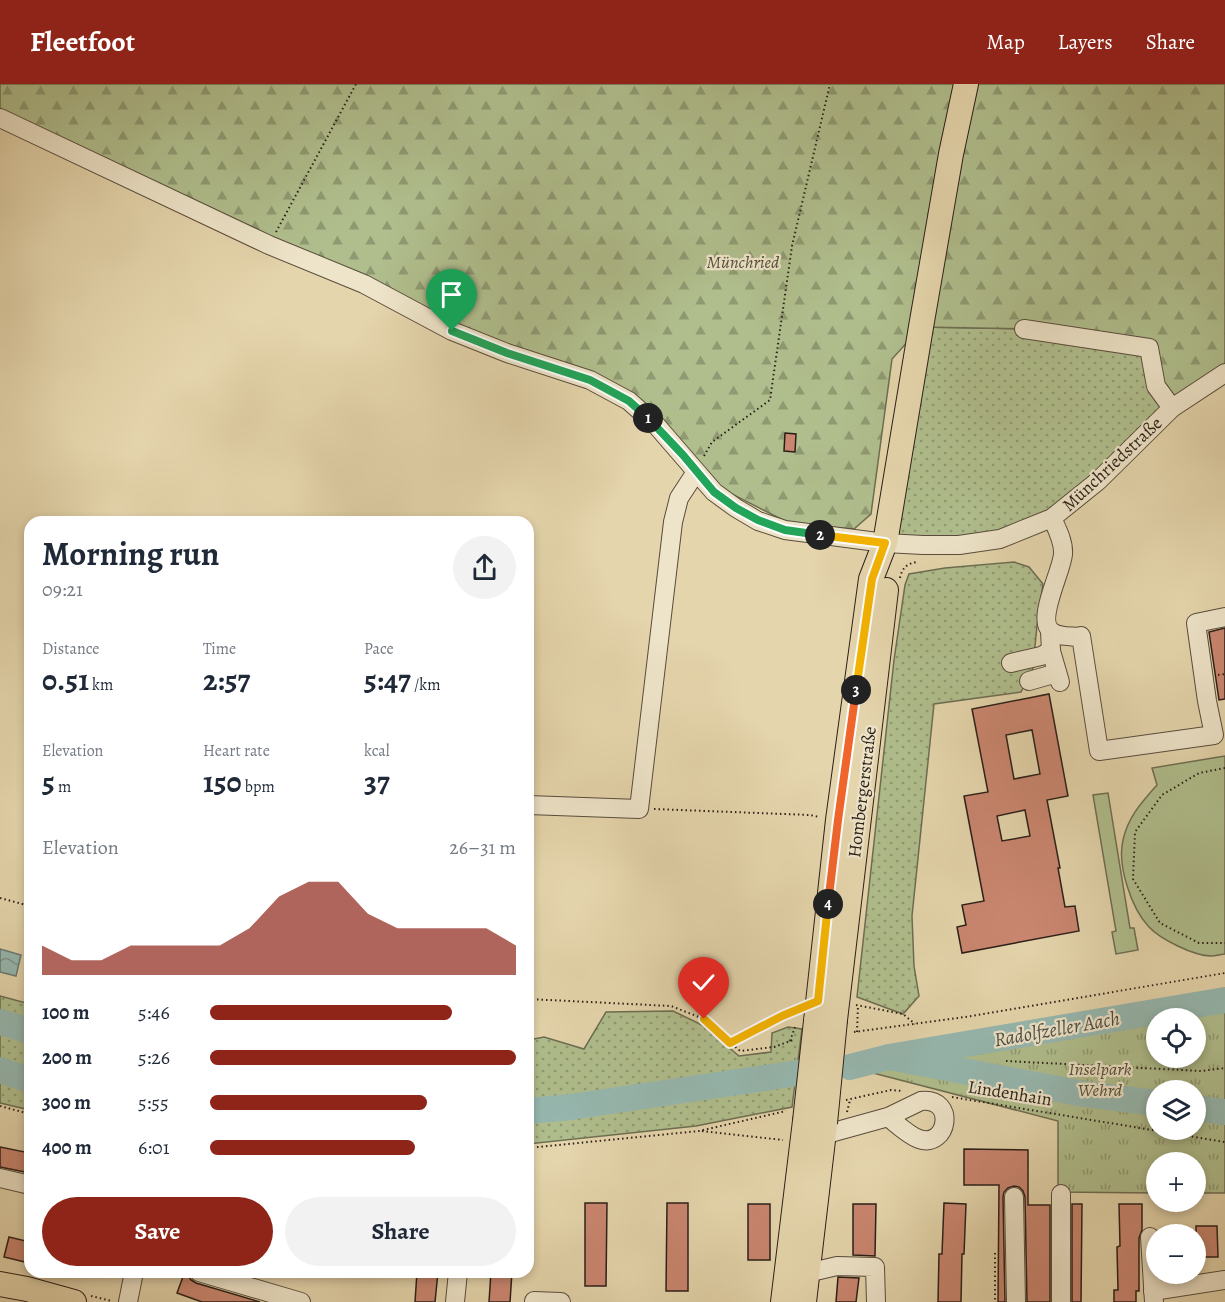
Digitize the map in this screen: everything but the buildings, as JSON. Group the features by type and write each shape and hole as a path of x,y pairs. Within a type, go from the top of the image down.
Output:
{"main road":[{"name":"Hombergerstraße","path":"783,1302 807,1126 839,1016 838,820 872,579 885,543 951,154 966,84"},
{"name":"Hombergerstraße","path":"804,1302 807,1273 807,1126"},
{"path":"0,1284 74,1302"}],"street":[{"name":"Münchriedstraße","path":"0,118 269,245 364,284 452,331 507,353 590,380 629,401 656,425 714,492 758,520 785,530 885,543 959,545 1000,539 1052,518 1098,481 1172,408 1225,373"},
{"name":"Münchriedstraße","path":"1024,329 1149,348 1156,386 1172,408"},
{"path":"534,805 639,809 673,522 679,498 696,472"},
{"name":"Münchriedstraße","path":"1029,681 1059,677 1051,651 1050,631 1047,624 1047,608 1063,554 1061,537 1052,518"},
{"path":"1050,631 1056,634 1081,636 1099,751 1214,735 1196,623 1225,617"},
{"path":"1011,663 1041,656 1051,651"},
{"path":"807,1126 888,1117"},
{"path":"0,1178 24,1184"},
{"path":"1061,1194 1061,1302"},
{"path":"1014,1197 1016,1302"},
{"path":"807,1273 837,1266 875,1267 876,1302"},
{"path":"128,1302 134,1278"},
{"path":"219,1278 298,1302"},
{"path":"455,1302 457,1278"},
{"path":"1153,1297 1225,1280"},
{"path":"534,1300 561,1302"}],"path":[{"path":"269,245 356,84"},
{"path":"696,472 712,442 770,399 792,246 830,84"},
{"path":"899,582 901,571 908,564 927,562"},
{"path":"1225,768 1199,773 1162,795 1135,832 1133,879 1160,922 1198,943 1225,943"},
{"path":"639,809 810,815"},
{"path":"0,898 24,904"},
{"path":"839,1016 915,1024 1225,973"},
{"path":"534,999 671,1006 704,1019 740,1051 774,1047 793,1040"},
{"path":"730,1043 782,1016 903,1014 915,1024"},
{"path":"1006,1061 1190,1071 1225,1068"},
{"path":"846,1100 891,1090"},
{"name":"Lindenhain","path":"945,1096 1225,1142"},
{"path":"0,1106 24,1112"},
{"path":"699,1131 807,1126"},
{"path":"534,1147 699,1131 807,1126"},
{"path":"995,1253 995,1302"}],"green space":[{"name":"Münchried","path":"0,84 1225,84 1225,373 1172,408 1148,348 1025,329 921,327 892,359 871,514 854,529 791,524 720,488 630,399 507,350 0,115"},
{"path":"921,327 1025,329 1149,348 1172,408 1098,481 1000,539 885,543"},
{"path":"1014,562 1029,567 1043,584 1033,668 1021,692 934,704 912,916 914,966 919,996 903,1014 857,997 894,660 905,585 909,574 945,568"},
{"path":"1225,756 1225,954 1211,956 1196,953 1161,937 1142,919 1127,886 1122,850 1125,832 1132,817 1157,785 1152,768"},
{"path":"1108,793 1130,928 1134,928 1138,950 1116,954 1112,932 1116,931 1093,795"},
{"path":"0,996 24,1002 24,1109 0,1103"},
{"name":"Inselpark Wehrd","path":"1225,1000 1225,1193 1206,1193 1206,1152 1146,1152 1146,1193 1058,1192 1058,1121 850,1067 889,1057 1146,1013 1146,1068 1206,1068 1206,1008 1178,1008"},
{"path":"673,1011 702,1025 739,1056 771,1052 772,1033 788,1027 802,1029 792,1107 696,1126 534,1143 534,1039 544,1037 584,1049 606,1012"}],"water":[{"path":"0,949 21,955 16,976 0,972"}],"waterway":[{"name":"Radolfzeller Aach","path":"889,1057 1225,1000"},
{"path":"0,1022 24,1029"},
{"name":"Radolfzeller Aach","path":"850,1067 889,1057 1078,1093 1146,1102"},
{"name":"Radolfzeller Aach","path":"0,1070 24,1078"},
{"name":"Radolfzeller Aach","path":"534,1110 798,1073"},
{"name":"Radolfzeller Aach","path":"1206,1109 1225,1112"}],"route":[{"path":"452,331 507,353 590,380 629,401 656,425 714,492 758,520 785,530 885,543 872,579 838,820 818,1001 782,1016 730,1043 704,1019"}]}
